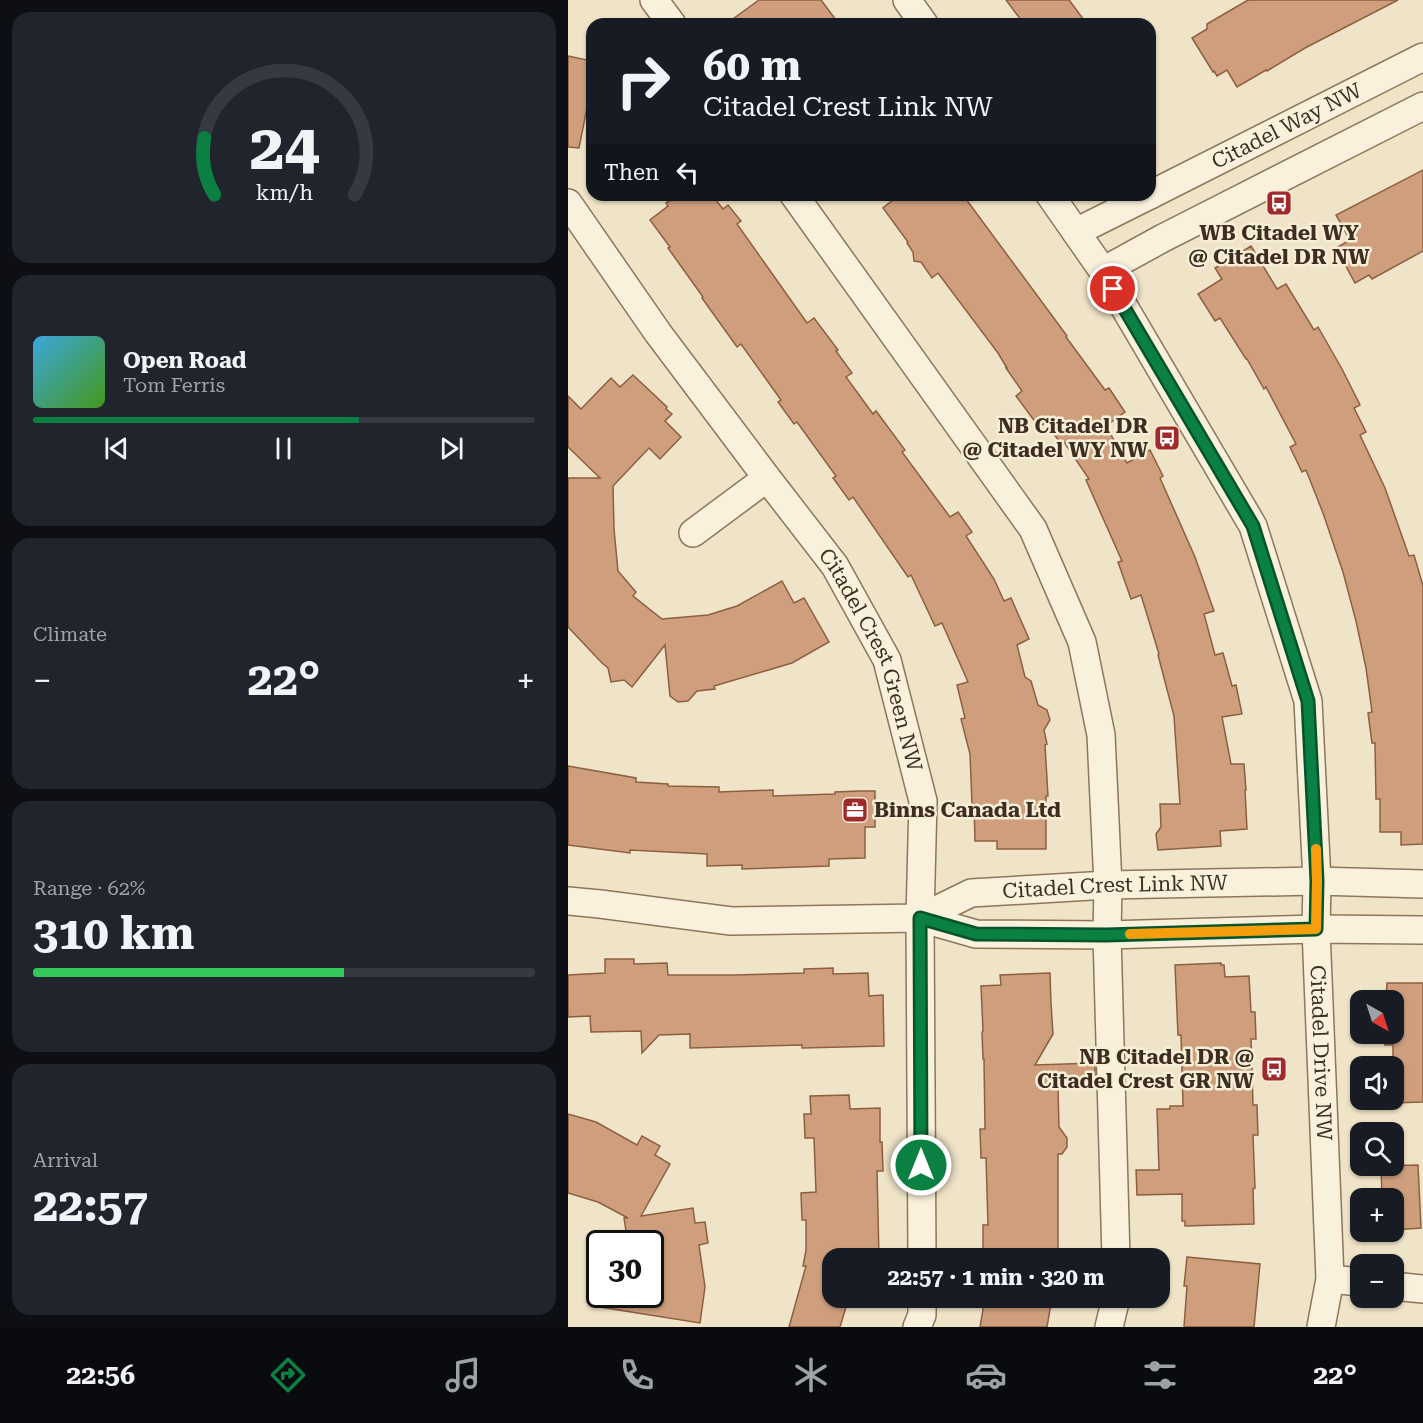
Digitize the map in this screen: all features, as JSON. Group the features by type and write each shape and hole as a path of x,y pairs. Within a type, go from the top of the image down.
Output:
{"street":[{"path":"654,0 668,18"},
{"path":"907,0 920,18"},
{"name":"Citadel Way NW","path":"1156,192 1423,57"},
{"name":"Citadel Way NW","path":"1102,271 1423,106"},
{"path":"798,201 1033,529 1082,642 1101,735 1108,885 1106,935 1116,1248"},
{"name":"Citadel Drive NW","path":"1054,201 1102,271 1253,526 1308,701 1317,881 1316,929 1330,1279 1321,1327"},
{"name":"Citadel Way NW","path":"1076,232 1138,201"},
{"name":"Citadel Crest Green NW","path":"568,203 658,333 835,566 888,660 923,801 920,918 922,1248"},
{"path":"693,533 767,478"},
{"name":"Citadel Crest Link NW","path":"920,918 971,893 1108,885 1317,881 1423,884"},
{"name":"Citadel Crest Link NW","path":"568,902 731,921 920,918 976,934 1106,935 1316,929 1423,930"},
{"path":"1330,1279 1350,1281"},
{"path":"1404,1287 1423,1289"},
{"path":"917,1327 922,1308"},
{"path":"1108,1327 1113,1308"}],"building":[{"path":"759,0 821,0 834,18 734,18"},
{"path":"1006,0 1069,0 1082,18 1020,18"},
{"path":"1248,0 1398,0 1305,48 1237,87 1227,70 1217,76 1213,72 1192,38 1207,29 1207,24"},
{"path":"568,56 586,60 586,113 579,148 568,147"},
{"path":"1423,170 1423,251 1372,279 1369,275 1355,283 1336,248 1350,240 1336,215"},
{"path":"669,201 717,201 723,209 728,205 741,221 737,224 807,323 814,318 838,350 836,351 852,373 846,377 873,414 876,411 905,450 902,452 950,517 958,512 972,532 966,536 994,579 1004,601 1011,598 1029,639 1017,645 1025,677 1031,681 1038,705 1047,710 1050,720 1044,730 1047,744 1045,745 1048,796 1046,796 1046,849 997,849 997,841 975,841 970,754 961,719 965,718 957,685 968,682 942,623 935,626 911,575 908,577 853,497 849,500 833,478 836,476 797,422 794,424 778,402 781,400 741,344 737,347 668,248 670,247 650,220 668,206 666,203"},
{"path":"892,201 967,201 1105,390 1109,388 1125,412 1106,426 1127,463 1150,450 1163,476 1160,478 1195,557 1214,611 1204,614 1215,655 1223,653 1232,686 1236,685 1242,714 1222,717 1231,764 1244,764 1247,829 1220,831 1221,846 1158,850 1156,834 1161,827 1160,804 1180,804 1174,716 1159,654 1141,595 1131,599 1118,562 1122,561 1086,480 1089,479 1064,442 1060,442 1045,423 1039,427 1016,396 1022,391 998,353 938,273 932,278 921,262 914,261 908,242 883,208"},
{"path":"1251,246 1277,289 1286,284 1314,330 1318,327 1342,369 1360,405 1354,408 1366,432 1360,435 1385,488 1409,556 1414,555 1423,586 1423,844 1401,845 1401,832 1380,832 1380,799 1376,799 1375,743 1372,743 1368,713 1372,712 1366,668 1343,572 1306,470 1302,472 1290,447 1296,444 1266,387 1264,389 1220,318 1215,321 1198,294 1222,279 1215,268"},
{"path":"633,375 667,407 666,409 672,414 665,421 681,437 660,459 649,448 613,486 618,571 636,592 633,596 662,619 708,615 737,606 782,581 794,603 804,598 829,642 792,663 714,686 715,689 697,691 688,701 678,702 670,696 665,645 632,687 624,680 611,682 608,668 568,627 568,478 600,478 568,447 568,396 581,409 611,378 620,387"},
{"path":"568,766 636,778 636,782 668,784 668,786 719,787 719,792 773,790 773,796 875,791 875,827 865,827 865,858 829,859 829,866 742,869 742,865 707,866 707,854 630,850 630,853 568,845"},
{"path":"605,959 634,959 634,964 667,963 668,975 804,973 804,969 833,968 833,974 868,973 869,996 883,995 884,1046 802,1048 802,1045 690,1048 690,1034 659,1035 642,1053 641,1031 591,1032 590,1016 568,1017 568,975 605,973"},
{"path":"1221,963 1224,965 1225,977 1249,976 1251,1012 1255,1012 1256,1039 1251,1039 1253,1105 1257,1105 1258,1135 1253,1135 1254,1224 1185,1226 1185,1221 1182,1221 1182,1194 1137,1195 1136,1170 1159,1170 1157,1109 1183,1106 1181,1035 1178,1035 1175,965"},
{"path":"1050,973 1053,1034 1035,1065 1095,1063 1095,1086 1058,1087 1059,1127 1067,1138 1067,1147 1062,1154 1058,1154 1058,1248 983,1248 983,1225 988,1225 986,1158 981,1158 980,1129 985,1129 981,986 1001,985 1000,975"},
{"path":"1387,983 1423,983 1423,1102 1404,1103 1404,1056 1393,1056 1393,1045 1385,1045 1404,1044 1404,990 1387,990"},
{"path":"849,1095 850,1109 880,1108 883,1171 877,1171 879,1248 822,1248 822,1308 846,1308 840,1327 789,1327 806,1266 803,1266 806,1250 806,1220 802,1220 801,1193 816,1192 814,1138 805,1138 804,1114 811,1114 810,1096"},
{"path":"568,1114 596,1122 637,1145 642,1136 660,1146 655,1155 670,1164 641,1216 693,1208 695,1223 705,1222 708,1243 699,1245 705,1287 700,1323 606,1308 664,1308 664,1230 626,1230 624,1218 628,1218 598,1202 568,1193"},
{"path":"1404,1165 1418,1165 1421,1228 1404,1229 1404,1188 1382,1188 1381,1176 1404,1176"},
{"path":"1187,1257 1260,1264 1254,1327 1184,1327"},
{"path":"983,1308 1050,1308 1047,1327 980,1327"}],"slow traffic":[{"path":"1130,934 1316,929 1316,849"}],"place":[{"name":"WB Citadel WY @ Citadel DR NW","path":"1279,203"},
{"name":"NB Citadel DR @ Citadel WY NW","path":"1167,438"},
{"name":"Binns Canada Ltd","path":"855,810"},
{"name":"NB Citadel DR @ Citadel Crest GR NW","path":"1274,1069"}],"route":[{"path":"921,1165 920,918 976,934 1106,935 1316,929 1317,881 1308,701 1253,526 1113,289"}]}
